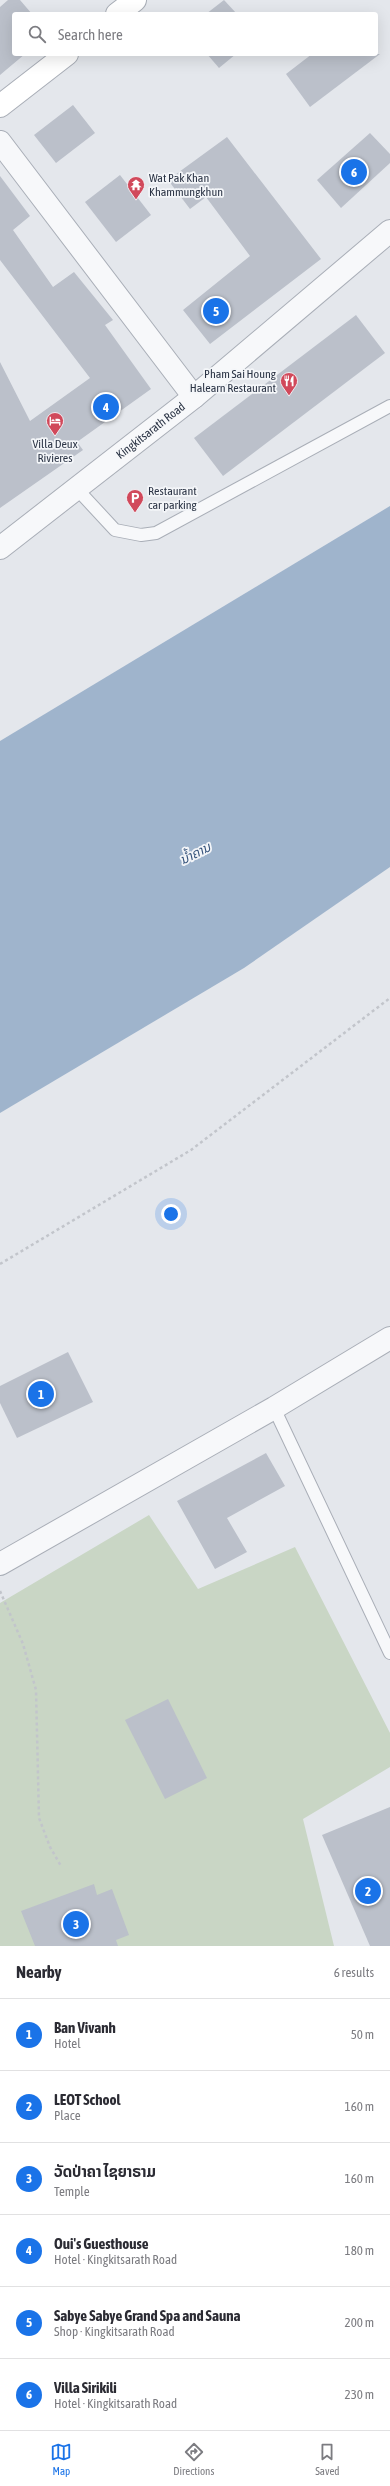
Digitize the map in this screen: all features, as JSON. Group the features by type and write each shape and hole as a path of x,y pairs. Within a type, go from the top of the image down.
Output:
{"main road":[{"path":"120,12 135,0"},
{"path":"0,106 63,56"}],"street":[{"path":"0,142 194,397"},
{"name":"Kingkitsarath Road","path":"0,548 194,397 390,231"},
{"path":"0,1564 274,1408 390,1338"}],"lane":[{"path":"76,488 115,530 141,535 156,533 390,406"},
{"path":"274,1408 390,1653"}],"path":[{"path":"0,1264 191,1150 390,998"},
{"path":"0,1591 23,1644 36,1690 39,1818 50,1847 61,1866"}],"green space":[{"path":"149,1515 198,1589 295,1547 390,1733 390,1767 303,1819 334,1946 0,1946 0,1603"}],"water":[{"name":"ນ້ຳຄານ","path":"390,506 390,867 244,968 0,1113 0,741"}],"building":[{"path":"8,0 20,0 30,12 12,12 12,56 23,56 0,75 0,7"},
{"path":"224,0 235,12 209,12"},
{"path":"209,56 234,56 219,68"},
{"path":"309,56 377,56 310,107 286,74"},
{"path":"73,105 95,133 56,163 34,135"},
{"path":"370,133 390,154 390,163 341,208 317,180"},
{"path":"227,137 321,259 210,344 183,310 250,256 206,197 190,209 168,180"},
{"path":"120,175 151,215 116,242 85,202"},
{"path":"0,176 30,216 13,230 53,287 74,272 113,320 105,325 151,389 77,442 83,450 0,508 0,362 30,421 90,378 0,260"},
{"name":"Pham Sai Houng Halearn Restaurant","path":"356,315 385,353 223,476 194,438"},
{"path":"68,1352 93,1402 17,1438 0,1403 0,1386"},
{"path":"266,1453 285,1486 227,1518 247,1552 215,1569 177,1501"},
{"path":"168,1699 207,1778 165,1799 125,1720"},
{"path":"390,1807 390,1946 370,1946 322,1835"},
{"path":"94,1884 97,1895 112,1889 129,1935 116,1940 118,1946 35,1946 21,1911"}],"place":[{"name":"Villa Sirikili","path":"354,172"},
{"name":"Wat Pak Khan Khammungkhun","path":"136,200"},
{"name":"Sabye Sabye Grand Spa and Sauna","path":"216,311"},
{"name":"Pham Sai Houng Halearn Restaurant","path":"289,396"},
{"name":"Oui's Guesthouse","path":"106,407"},
{"name":"Villa Deux Rivieres","path":"55,436"},
{"name":"Restaurant car parking","path":"135,513"},
{"name":"Ban Vivanh","path":"41,1394"},
{"name":"LEOT School","path":"368,1891"},
{"name":"ວັດປ່າຄາ ໄຊຍາຣາມ","path":"76,1924"}]}
